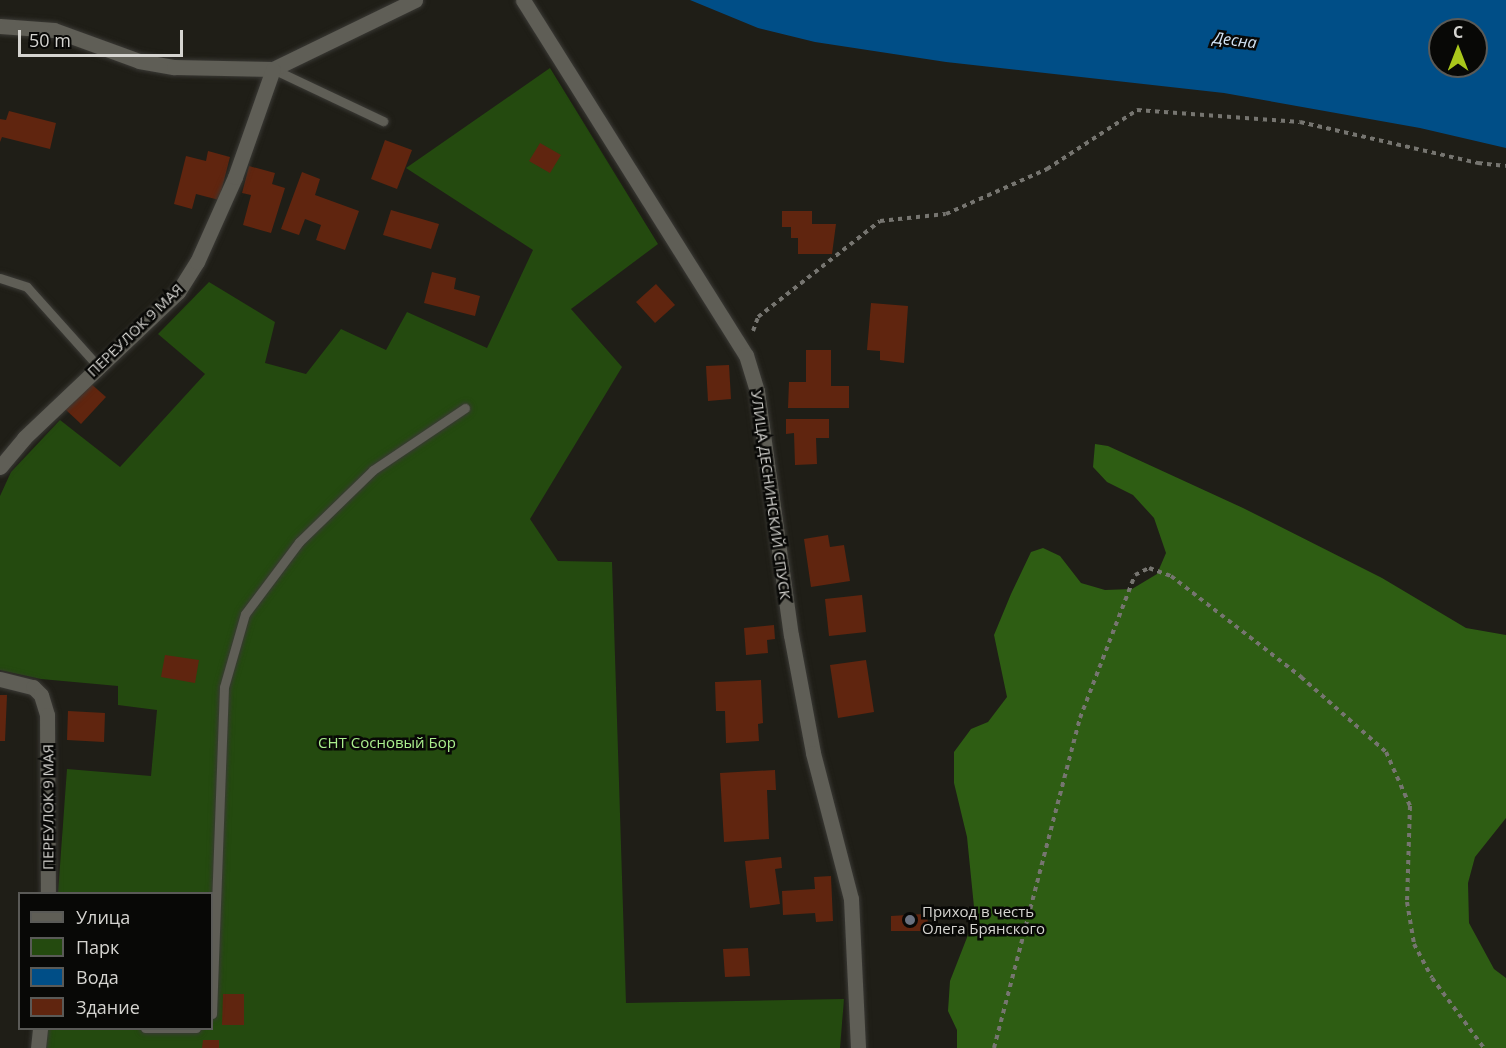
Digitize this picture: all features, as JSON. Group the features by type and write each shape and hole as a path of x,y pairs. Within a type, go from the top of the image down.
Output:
{"street":[{"path":"0,26 54,30 139,61 174,67 273,69 415,0"},
{"name":"УЛИЦА ДЕСНИНСКИЙ СПУСК","path":"523,0 746,355 757,391 791,635 813,753 851,899 858,1048"},
{"name":"ПЕРЕУЛОК 9 МАЯ","path":"0,467 24,438 178,292 197,262 235,177 273,69"},
{"name":"ПЕРЕУЛОК 9 МАЯ","path":"0,679 33,687 41,695 47,715 48,892"},
{"path":"38,1048 40,1030"}],"lane":[{"path":"273,69 383,121"},
{"path":"0,278 27,287 98,366"},
{"path":"213,987 224,687 245,615 299,542 373,470 465,408"}],"path":[{"path":"746,355 758,317 880,221 946,214 1047,170 1137,110 1300,122 1438,155 1506,166"},
{"path":"994,1048 1080,718 1135,575 1149,568 1171,576 1301,677 1386,752 1410,806 1407,902 1414,944 1432,978 1484,1048"}],"green space":[{"name":"СНТ Сосновый Бор","path":"550,68 658,244 571,309 622,367 530,519 558,561 612,562 626,1003 844,999 840,1048 46,1048 48,1030 213,1030 213,892 58,892 67,769 151,776 157,710 118,705 118,686 41,679 0,670 0,496 11,472 60,420 120,467 205,374 158,334 209,282 275,322 265,363 306,374 341,329 386,350 407,312 487,348 533,250 406,168"},
{"path":"1095,444 1108,446 1243,508 1382,578 1466,628 1506,635 1506,818 1475,857 1468,883 1469,923 1494,969 1506,978 1506,1048 957,1048 957,1030 948,1011 950,981 975,917 967,837 954,783 954,752 971,729 988,722 1007,697 994,635 1011,594 1031,552 1043,548 1060,556 1081,583 1105,590 1132,589 1157,574 1166,553 1154,518 1133,495 1107,482 1093,467"}],"water":[{"name":"Десна","path":"690,0 1506,0 1506,148 1420,128 1224,93 946,62 815,42 758,28"}],"building":[{"path":"9,111 56,123 50,149 2,137 0,142 0,119 6,120"},
{"path":"385,140 412,150 397,189 371,179"},
{"path":"540,143 561,155 550,173 529,161"},
{"path":"208,151 230,157 219,200 196,194 192,209 174,204 186,156 206,161"},
{"path":"249,166 275,173 272,184 285,188 271,233 243,225 251,195 242,193"},
{"path":"302,172 320,179 315,195 359,211 345,250 316,240 321,225 305,219 299,235 281,229"},
{"path":"391,210 439,224 431,249 383,235"},
{"path":"782,211 812,211 812,224 836,224 832,254 798,254 798,238 791,238 791,227 782,227"},
{"path":"432,272 456,278 454,289 480,296 475,316 424,303"},
{"path":"656,284 675,305 655,323 636,302"},
{"path":"871,303 908,306 904,363 880,360 880,351 867,350"},
{"path":"806,350 831,350 831,386 849,386 849,408 788,408 789,382 806,382"},
{"path":"729,365 731,399 708,401 706,366"},
{"path":"89,382 106,397 81,424 65,409"},
{"path":"786,419 829,419 829,438 816,438 817,464 795,465 794,433 786,434"},
{"path":"828,535 830,547 844,545 850,581 811,587 804,539"},
{"path":"862,595 866,632 829,636 825,599"},
{"path":"774,625 775,639 767,640 768,653 746,655 744,628"},
{"path":"165,655 199,660 195,683 161,677"},
{"path":"866,660 874,712 838,718 830,665"},
{"path":"761,680 763,723 758,724 759,741 726,743 725,711 716,711 715,682"},
{"path":"0,695 7,695 5,741 0,741"},
{"path":"68,711 105,713 104,742 67,740"},
{"path":"775,770 776,790 767,790 769,839 724,842 720,773"},
{"path":"781,857 782,868 775,869 780,904 750,908 745,861"},
{"path":"831,876 833,921 816,922 815,913 783,915 782,891 815,889 814,877"},
{"name":"Приход в честь Олега Брянского","path":"924,914 929,923 924,931 891,931 891,916"},
{"path":"748,948 750,976 725,977 723,949"},
{"path":"223,994 244,994 244,1025 222,1025"},
{"path":"203,1040 219,1040 219,1048 202,1048"}],"place":[{"name":"Приход в честь Олега Брянского","path":"910,920"}]}
